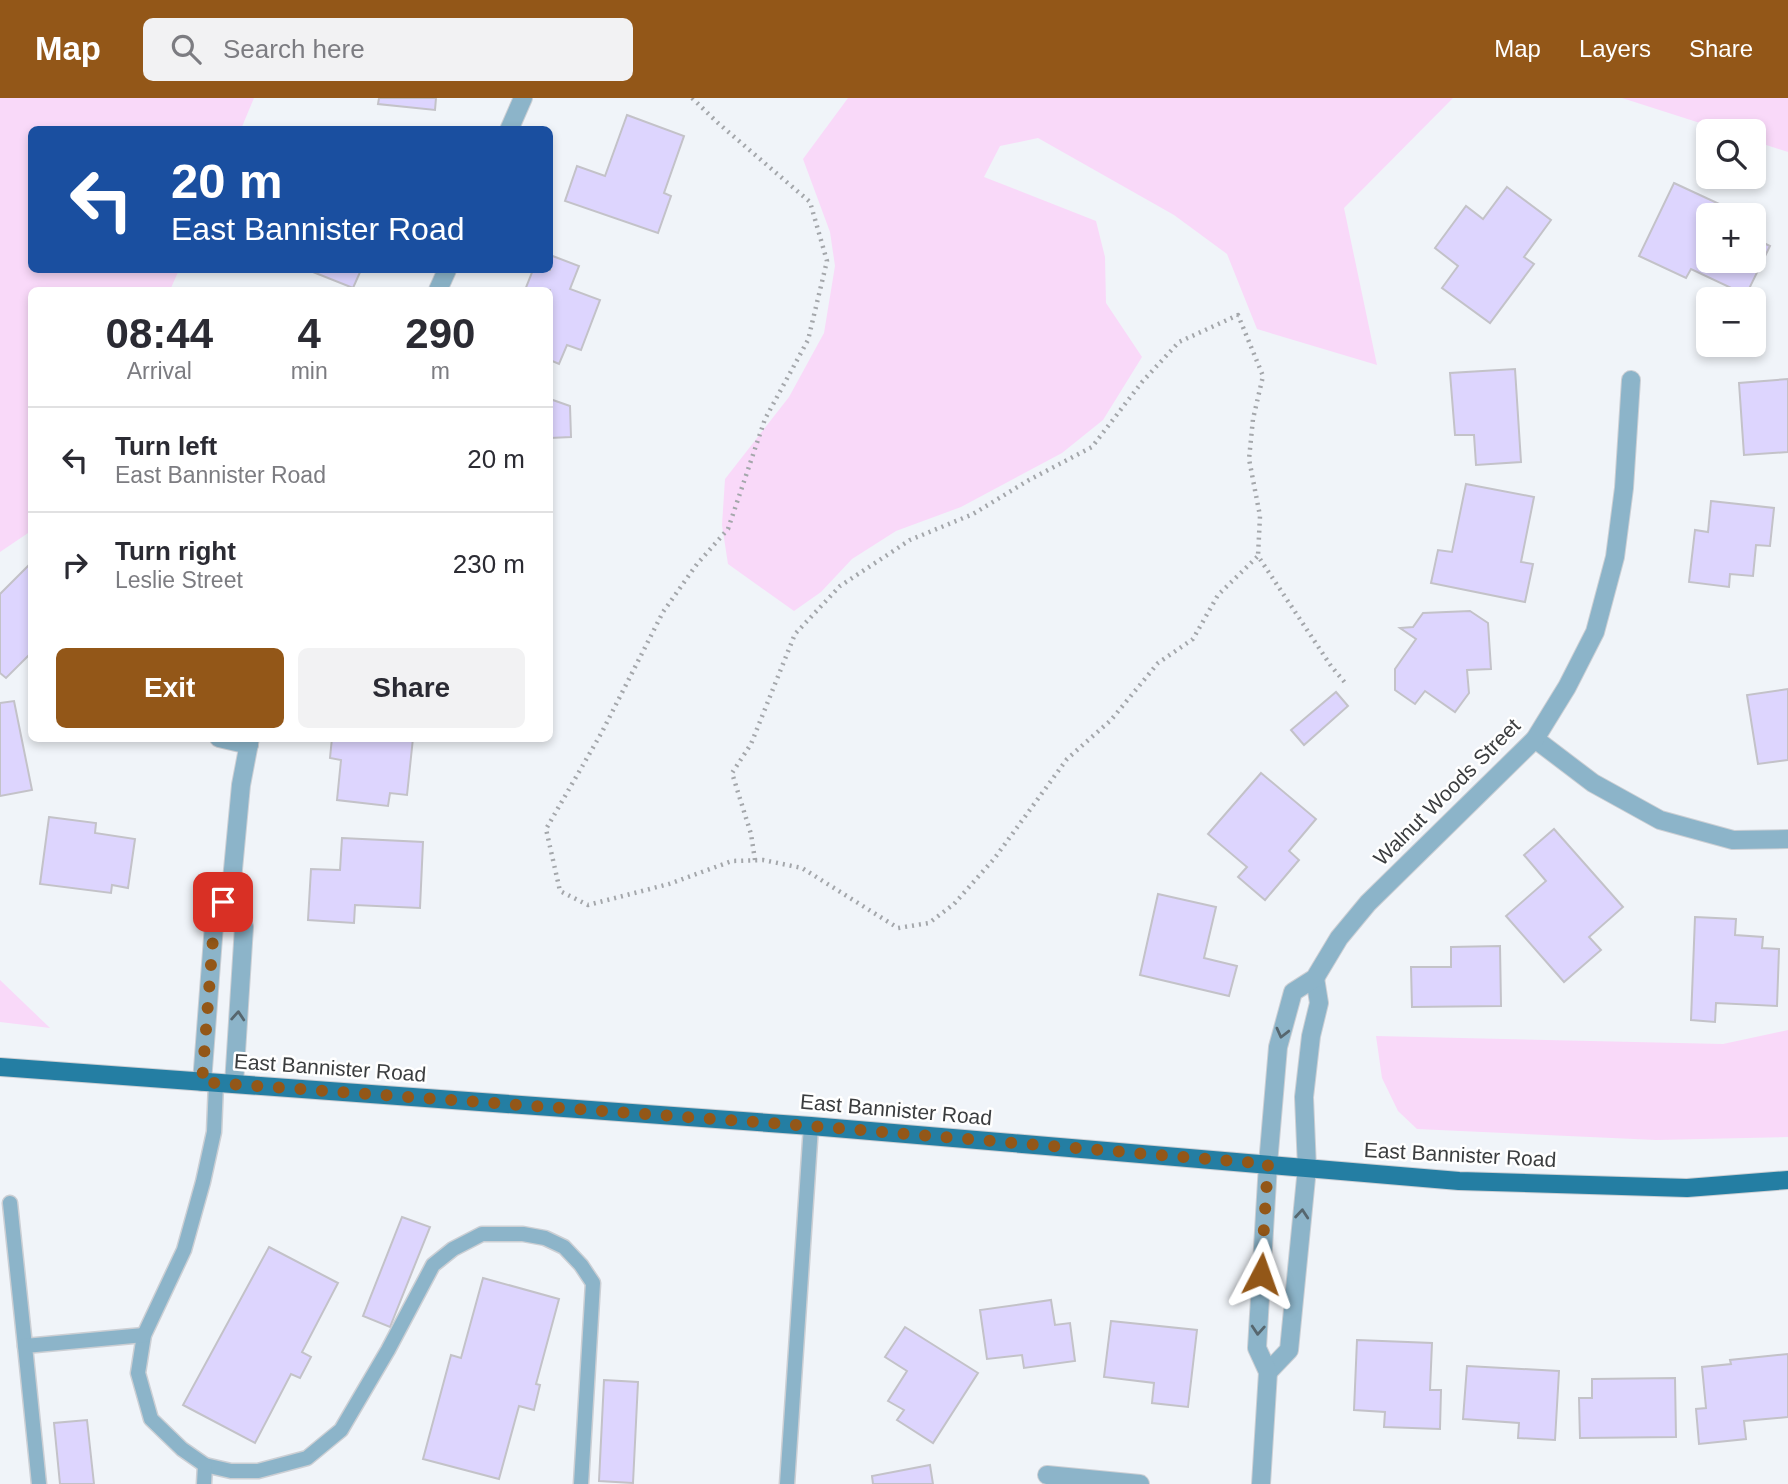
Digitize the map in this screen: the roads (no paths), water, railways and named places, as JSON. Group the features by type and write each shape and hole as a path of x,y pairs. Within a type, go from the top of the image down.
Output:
{"main road":[{"name":"East Bannister Road","path":"0,1067 811,1126 1459,1181 1687,1188 1788,1180"}],"street":[{"path":"511,126 523,98"},
{"name":"Walnut Woods Street","path":"1268,1372 1256,1348 1268,1164 1278,1047 1293,992 1315,978 1339,938 1368,903 1535,739 1567,687 1595,632 1617,543 1624,488 1631,380"},
{"path":"1535,739 1593,783 1660,820 1733,840 1788,839"},
{"path":"217,1083 214,925 232,880 241,785 250,742"},
{"path":"217,1083 244,927 232,880"},
{"path":"1261,1484 1268,1372 1289,1350 1307,1168 1304,1097 1311,1036 1319,1003 1315,978"},
{"path":"1047,1475 1139,1484"}],"lane":[{"path":"217,1083 214,1132 184,1250 144,1335 138,1373 151,1419 182,1449 205,1465 231,1471 258,1471 307,1458 341,1430 433,1265 453,1249 482,1234 523,1234 545,1238 564,1247 593,1283 581,1484"},
{"path":"787,1484 811,1126"},
{"path":"10,1203 39,1484"},
{"path":"25,1346 144,1335"},
{"path":"204,1484 205,1465"}]}
